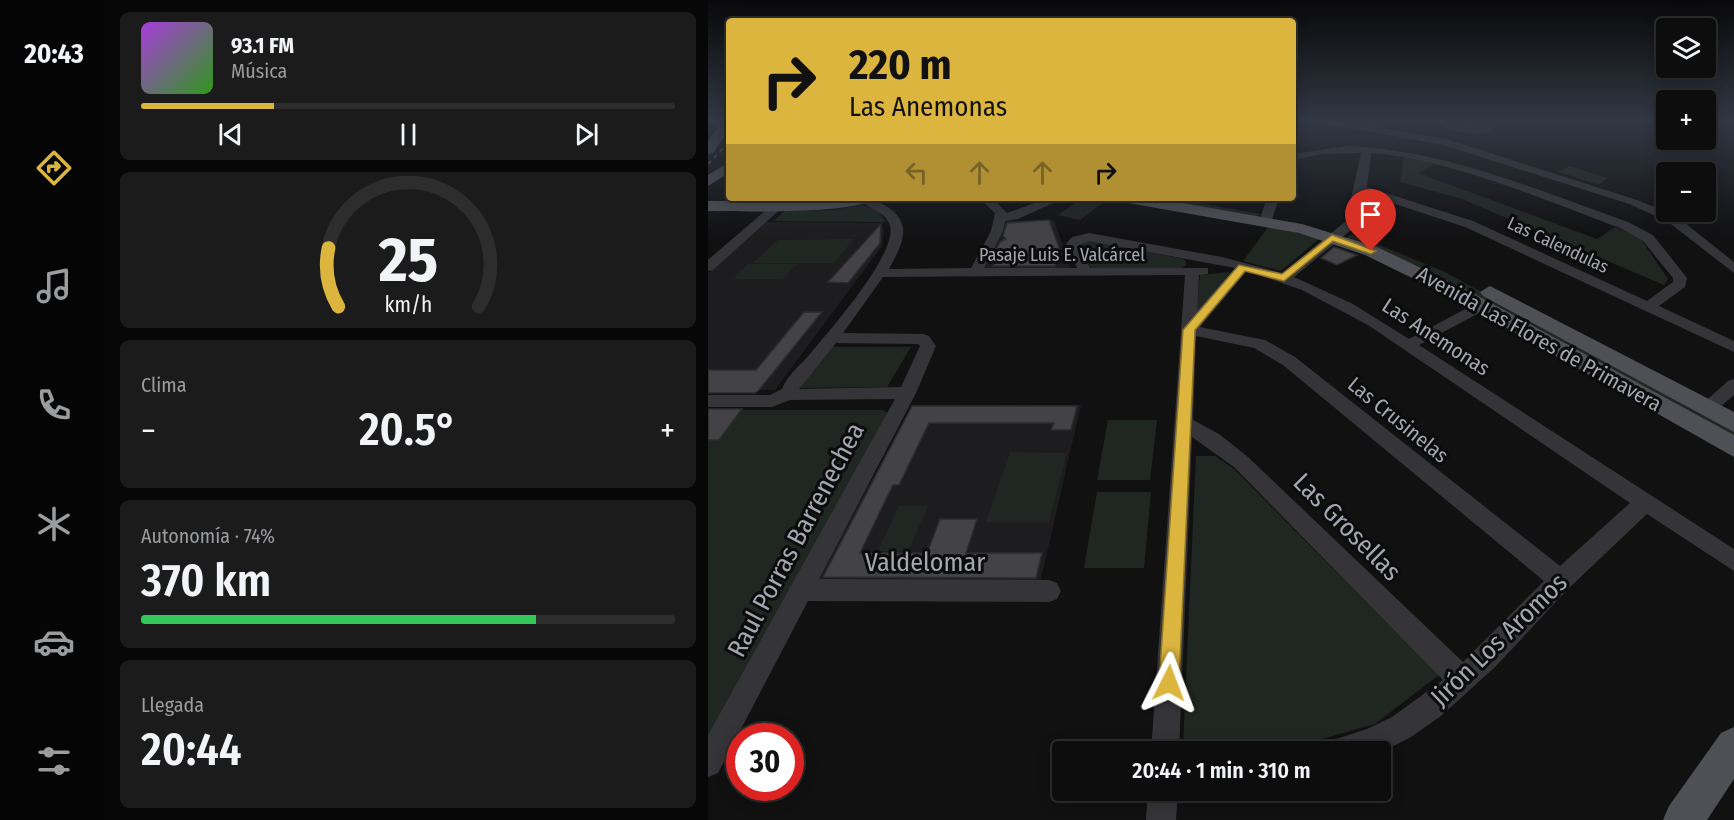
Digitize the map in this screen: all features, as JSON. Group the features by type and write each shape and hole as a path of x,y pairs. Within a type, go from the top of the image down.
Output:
{"main road":[{"path":"708,182 726,168"},
{"path":"708,197 726,197"},
{"path":"708,206 830,206 851,201"},
{"name":"Avenida Las Flores de Primavera","path":"1163,201 1269,210"},
{"name":"Avenida Las Flores de Primavera","path":"1210,201 1269,210 1339,233 1396,246 1450,270 1734,423"},
{"name":"Avenida Las Flores de Primavera","path":"1339,233 1371,251 1433,279 1734,447"},
{"path":"1683,820 1734,746"}],"street":[{"path":"1284,278 1339,233 1356,215 1365,160"},
{"path":"1436,160 1639,232 1648,238 1680,278 1680,284 1649,307"},
{"path":"1505,160 1634,202 1671,218 1734,269"},
{"path":"1521,165 1532,162 1553,170"},
{"path":"1601,187 1617,191 1634,202"},
{"name":"Las Calendulas","path":"1361,189 1469,224 1734,347"},
{"path":"791,392 790,388 880,273 895,247 897,227 886,212 869,201"},
{"path":"975,273 991,244 1000,218 1000,209 989,201"},
{"path":"1000,218 1014,216 1051,201"},
{"path":"708,267 778,207"},
{"name":"Las Anemonas","path":"1086,273 1072,244 1089,237 1242,267 1284,278 1347,306 1373,322 1734,561"},
{"path":"1189,330 1242,267"},
{"name":"Pasaje Luis E. Valcárcel","path":"880,273 1192,272 1242,267"},
{"path":"1166,741 1192,272"},
{"path":"1416,341 1474,310"},
{"name":"Las Crusinelas","path":"1189,330 1259,344 1289,361 1561,580"},
{"name":"Raul Porras Barrenechea","path":"708,763 907,393 928,346 923,339 831,338"},
{"path":"1707,408 1734,385"},
{"path":"708,401 772,401 791,392 795,394 907,393"},
{"name":"Las Grosellas","path":"1184,424 1212,439 1240,462 1462,680"},
{"name":"Jirón Los Aromos","path":"1369,741 1408,724 1462,680 1561,580 1645,503"},
{"name":"Valdelomar","path":"802,590 1049,591"},
{"path":"1161,820 1162,801"}],"shaded area":[{"path":"1403,160 1425,160 1436,163 1418,173 1597,239 1615,227 1640,238 1668,279 1664,285 1462,199 1400,182"},
{"path":"1570,166 1608,178 1598,185 1559,172"},
{"path":"1078,201 1105,201 1080,220 1058,215"},
{"path":"1162,201 1188,201 1261,214 1254,217"},
{"path":"862,205 877,210 886,222 774,221 784,211 831,210"},
{"path":"1054,220 1071,269 979,269 1004,221"},
{"path":"766,222 880,223 884,231 882,246 775,390 708,390 708,273"},
{"path":"1269,226 1320,238 1281,271 1243,261"},
{"path":"1352,234 1443,271 1734,429 1734,442 1345,239"},
{"path":"854,239 834,263 753,263 778,240"},
{"path":"1090,240 1184,259 1187,264 1181,269 1091,269 1078,243"},
{"path":"748,264 797,264 783,279 733,279"},
{"path":"1231,272 1194,318 1200,275"},
{"path":"829,347 911,347 887,387 798,388"},
{"path":"1081,405 1040,583 816,582 912,406"},
{"path":"708,410 883,410 889,414 708,740"},
{"path":"1108,420 1157,420 1150,480 1097,480"},
{"path":"1010,452 1067,453 1049,522 986,522"},
{"path":"1196,456 1215,456 1233,468 1439,675 1375,724 1315,741 1183,741"},
{"path":"1097,492 1151,492 1144,568 1084,568"},
{"path":"899,506 928,506 908,552 878,551"}],"building":[{"path":"1049,220 1061,253 1055,266 993,266 998,257 991,258 1000,242 1006,239 1003,236 1007,223"},
{"path":"881,224 880,243 848,283 828,282"},
{"path":"1334,247 1357,255 1337,265 1321,258"},
{"path":"804,312 822,312 759,390 755,393 708,393 708,370 756,370"},
{"path":"912,406 1077,406 1071,430 1051,430 1054,423 929,423 899,485 893,485 860,553 927,553 940,519 977,519 966,553 1042,553 1036,578 823,577"},
{"path":"708,409 742,409 719,440 708,440"}],"railway":[{"path":"708,164 712,160"}],"route":[{"path":"1169,683 1189,330 1242,267 1284,278 1332,238 1371,251"}]}
